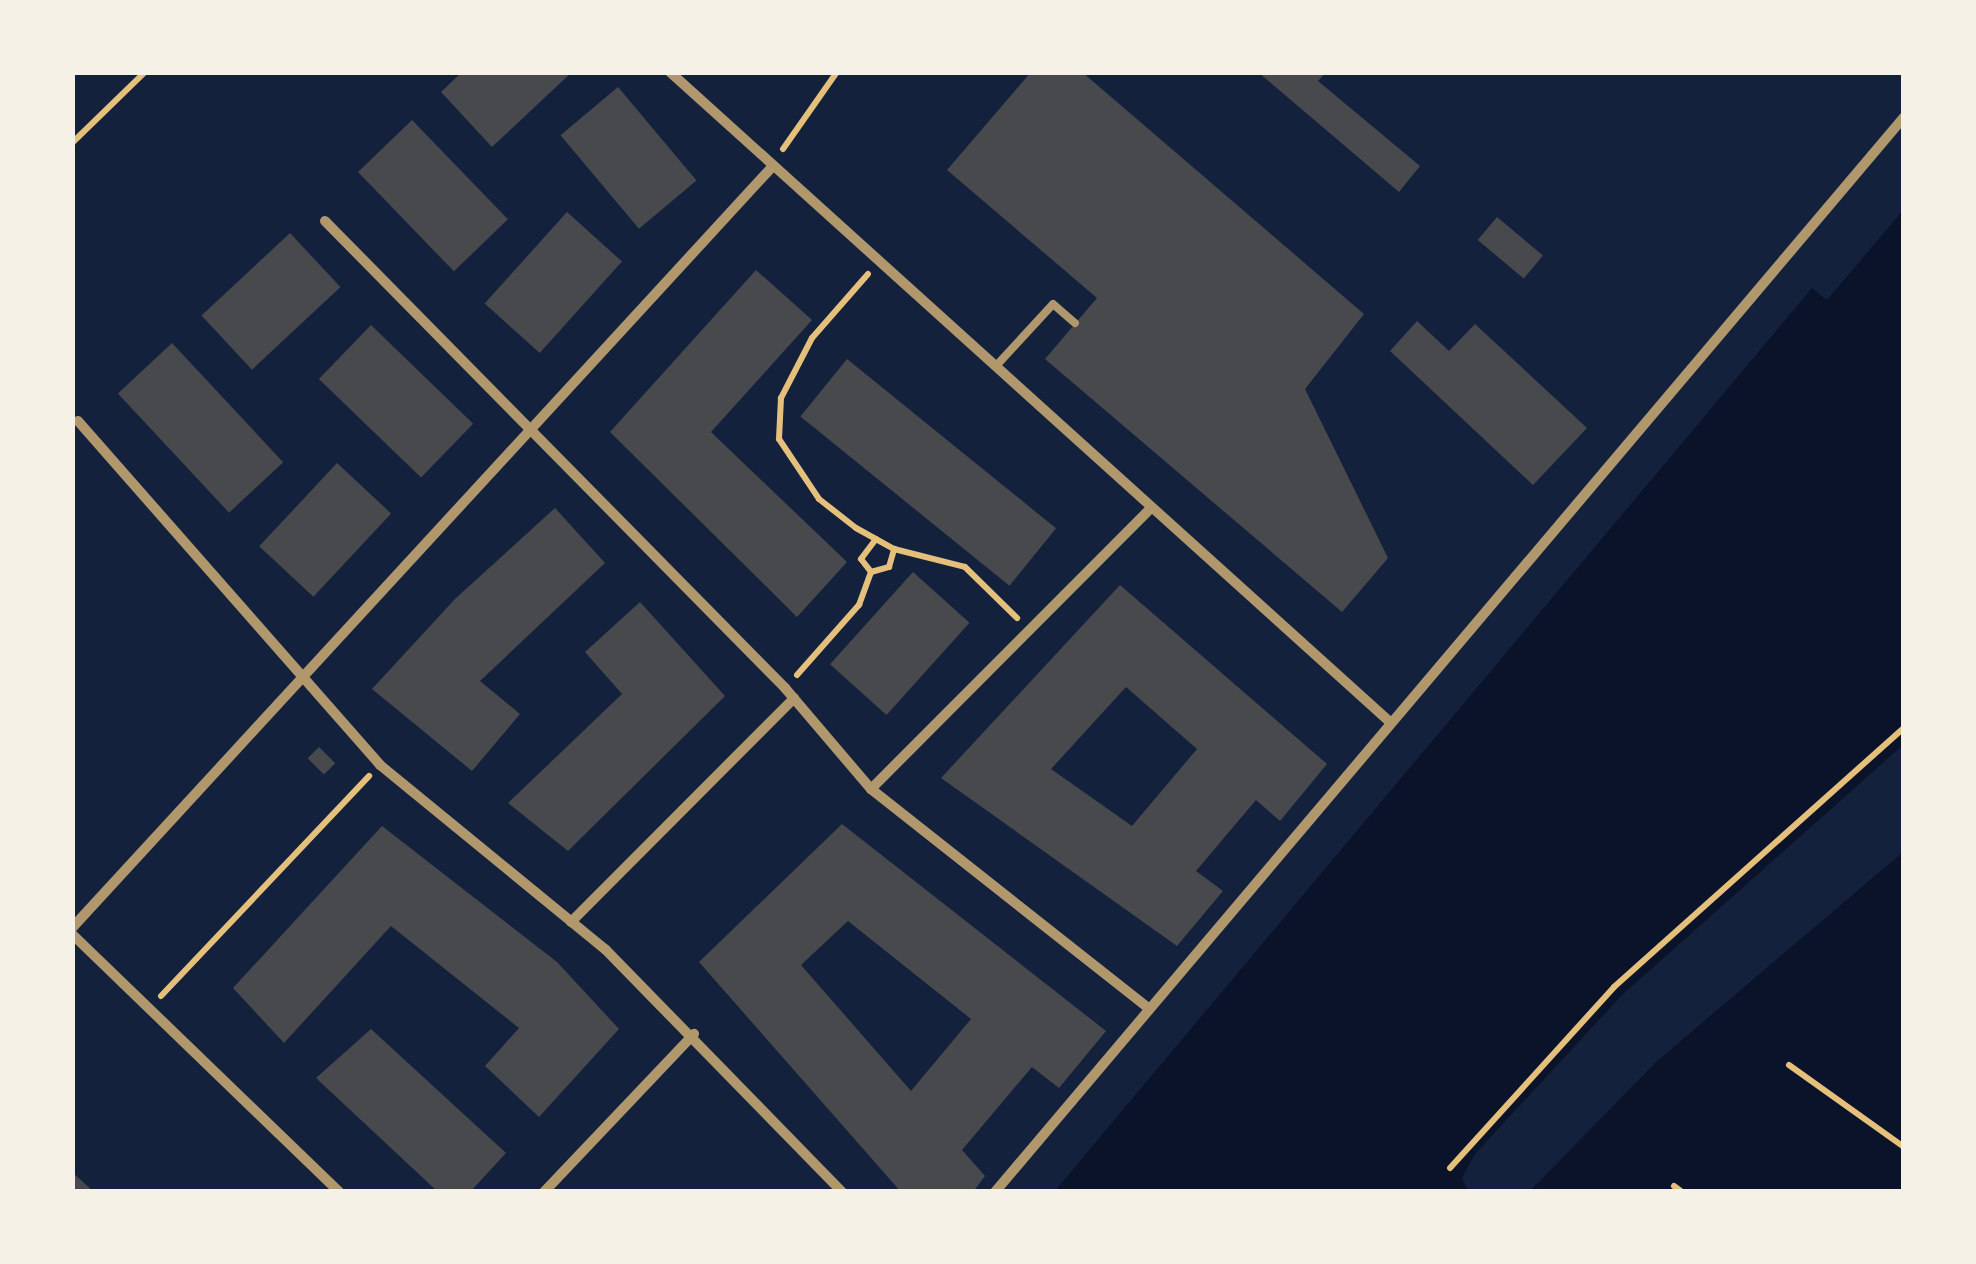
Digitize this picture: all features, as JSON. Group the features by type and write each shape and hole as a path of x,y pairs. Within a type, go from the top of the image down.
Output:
{"street":[{"path":"670,72 1390,722"},
{"path":"995,1192 1147,1007 1904,117"},
{"path":"339,1192 72,931 772,167"},
{"path":"325,220 785,688 871,790 1147,1007"},
{"path":"78,421 380,764 572,922 694,1034 842,1192"},
{"path":"871,790 1150,509"},
{"path":"572,922 794,698"},
{"path":"544,1192 694,1034"}],"lane":[{"path":"996,366 1053,304 1075,323"}],"path":[{"path":"72,143 145,72"},
{"path":"772,167 837,72"},
{"path":"879,261 812,338 780,398 780,439 818,498 894,549 965,567 1028,632"},
{"path":"871,572 861,560 876,539"},
{"path":"871,572 889,568 894,549"},
{"path":"785,688 860,605 871,572"},
{"path":"1450,1168 1614,988 1904,728"},
{"path":"170,987 380,764"},
{"path":"1788,1065 1904,1147"},
{"path":"1674,1186 1682,1192"}],"water":[{"path":"1903,210 1903,745 1622,995 1475,1154 1462,1178 1468,1191 1054,1192 1812,288 1827,300"},
{"path":"1903,852 1903,1191 1529,1192 1656,1062"}],"building":[{"path":"462,72 572,72 492,147 441,92"},
{"path":"1031,72 1082,72 1364,314 1305,389 1388,558 1342,612 1045,359 1097,298 947,170"},
{"path":"1258,72 1326,72 1318,81 1420,166 1399,192"},
{"path":"618,87 696,180 639,229 561,135"},
{"path":"412,120 508,219 454,271 358,172"},
{"path":"567,212 622,262 540,353 485,303"},
{"path":"1497,217 1543,256 1524,279 1478,240"},
{"path":"290,233 340,287 252,370 202,316"},
{"path":"756,270 812,320 711,432 847,562 797,617 610,432"},
{"path":"1417,321 1449,351 1475,324 1587,428 1533,485 1390,351"},
{"path":"371,325 473,424 421,478 319,379"},
{"path":"172,343 283,462 229,513 118,393"},
{"path":"847,359 1056,528 1009,586 800,417"},
{"path":"337,463 391,513 313,597 259,546"},
{"path":"555,508 605,563 480,681 520,714 472,771 372,689 455,599"},
{"path":"913,572 969,623 887,715 830,664"},
{"path":"1120,585 1327,764 1280,821 1256,800 1196,871 1223,891 1177,946 941,778","holes":["1126,687 1197,749 1132,826 1051,769"]},
{"path":"640,602 725,696 568,851 508,803 622,694 585,652"},
{"path":"319,747 335,763 324,775 308,758"},
{"path":"842,824 1106,1031 1059,1088 1032,1067 962,1150 985,1176 973,1192 901,1192 699,962","holes":["848,921 971,1019 911,1091 801,965"]},
{"path":"382,826 557,962 619,1029 539,1117 485,1066 519,1028 391,926 284,1043 233,988"},
{"path":"371,1029 506,1153 470,1192 438,1192 316,1078"},
{"path":"72,1172 94,1192 72,1192"}]}
